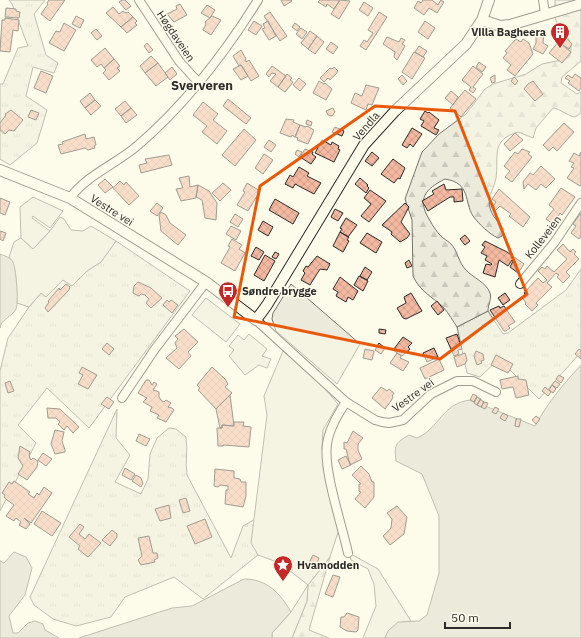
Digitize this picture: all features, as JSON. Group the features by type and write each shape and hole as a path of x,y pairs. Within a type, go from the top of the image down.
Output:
{"street":[{"name":"Høgdaveien","path":"139,0 179,61 198,82"},
{"path":"70,198 81,184 115,164 143,141 168,116 198,82 236,34 258,0"},
{"name":"Vendla","path":"256,320 274,294 364,145 395,111 457,53 482,20 489,0"},
{"path":"543,0 545,14"},
{"path":"482,20 500,26 510,25 581,4"},
{"name":"Vestre vei","path":"0,170 70,198 206,282 256,320 346,402 375,420 389,423 403,420 431,394 457,381 473,380 496,392"},
{"name":"Kolleveien","path":"520,284 554,243 581,203"},
{"path":"122,398 155,349 206,282"},
{"path":"346,402 327,440 326,452 332,488 348,553"}],"highlighted area":[{"path":"375,106 455,111 527,294 440,359 234,317 260,186"}],"green space":[{"path":"9,0 45,0 34,14 46,55 58,63 54,73 33,67 26,96 47,110 37,143 10,165 0,159 0,84 3,84 18,48 28,46 12,4"},
{"path":"555,0 581,0 581,61 562,77 561,83 577,94 581,92 581,113 575,117 553,108 536,128 533,138 518,132 509,135 503,140 498,150 496,178 489,204 492,214 504,229 502,236 498,238 495,236 473,216 463,189 459,184 445,179 432,187 425,195 425,212 435,229 450,243 461,264 466,270 486,286 491,297 488,311 457,327 444,308 419,286 413,276 412,220 405,199 422,152 439,134 466,114 485,89 493,84 526,74 542,64 569,57 571,47 568,39 556,21"},
{"path":"60,217 64,219 71,230 83,231 91,226 116,241 101,262 87,271 72,286 63,280 46,297 41,293 29,307 17,303 14,267 9,257 14,242 21,238 33,249 50,231"},
{"path":"116,241 190,291 89,428 47,388 18,425 36,443 0,511 0,371 8,338 29,307 41,293 46,297 63,280 72,286 87,271 101,262"},
{"path":"581,269 581,352 539,399 499,359 480,377 467,373 457,327 488,311 503,334 508,333 566,290"},
{"path":"206,298 240,324 226,342 192,315"},
{"path":"283,351 315,377 338,404 323,430 322,448 339,529 330,557 308,585 280,563 258,555 251,543 267,415 264,396"},
{"path":"117,409 116,438 130,455 115,482 141,494 148,479 150,454 157,438 169,428 176,429 186,437 187,475 231,558 243,526 266,513 258,555 203,599 174,577 125,597 111,617 76,626 53,619 34,605 30,597"},
{"path":"349,553 378,569 411,621 402,622 395,625 389,630 385,638 363,638 376,606 374,584 368,569 351,560"},
{"path":"330,557 309,630 329,638 292,638 307,601 308,585"},
{"path":"308,585 307,601 292,638 272,638 272,633 291,612"}],"shaded area":[{"path":"33,197 63,211 50,228 33,216 32,218 50,231 33,249 21,238 20,207"},
{"path":"0,254 9,258 13,262 16,278 17,305 14,312 2,322 0,328"},
{"path":"291,284 360,344 337,384 276,331 272,319 273,313"},
{"path":"249,334 267,349 262,356 271,359 267,368 259,365 245,375 229,356 234,350 229,346 238,335 244,340"},
{"path":"581,365 581,638 385,638 388,631 398,622 419,621 427,615 439,573 439,516 422,474 396,461 396,445 409,435 417,438 425,434 453,406 460,402 470,400 535,426 556,394"},
{"path":"14,552 26,557 32,568 25,595 9,616 13,633 18,633 28,623 35,621 43,624 45,630 59,638 0,638 0,561 4,563"},
{"path":"244,579 260,581 272,588 291,612 272,633 272,638 79,638 172,608 192,606"}],"building":[{"path":"49,0 65,0 50,21 41,14"},
{"path":"125,0 131,6 126,10 119,2"},
{"path":"281,0 291,0 292,1 284,6"},
{"path":"320,0 340,0 334,9 327,4 326,7 318,2"},
{"path":"340,0 350,1 339,19 331,14"},
{"path":"423,0 432,0 438,5 441,0 444,2 437,13 429,8 424,15 414,8 418,1 421,3"},
{"path":"364,2 373,8 368,16 359,10"},
{"path":"180,4 187,15 174,22 167,14 177,9 176,6"},
{"path":"207,5 215,10 210,18 201,13"},
{"path":"113,7 119,14 123,11 126,13 128,12 133,17 121,27 106,13"},
{"path":"6,8 16,9 16,11 20,12 19,18 5,17"},
{"path":"270,12 287,36 280,41 264,16"},
{"path":"379,12 387,17 366,50 360,46 364,40 367,42 373,33 368,30"},
{"path":"76,16 84,20 80,28 72,24"},
{"path":"212,16 221,20 211,35 203,30 206,24 205,22"},
{"path":"133,17 137,21 135,23 137,25 127,33 121,27"},
{"path":"5,18 19,20 18,31 13,30 10,52 0,51 2,20 5,20"},
{"path":"254,21 262,26 256,35 248,30"},
{"path":"268,21 276,36 269,40 262,29 265,28 263,24"},
{"path":"425,21 435,28 428,39 418,32"},
{"path":"64,23 76,30 64,51 49,43 56,31 60,32"},
{"path":"295,23 300,27 297,31 292,27"},
{"path":"301,28 307,32 302,39 296,34"},
{"path":"96,29 102,36 97,40 91,33"},
{"path":"310,31 317,36 308,49 301,43"},
{"path":"544,33 543,43 548,46 543,54 533,49 536,43 536,34"},
{"name":"Villa Bagheera","path":"564,35 572,44 569,49 561,44 571,52 562,63 549,53"},
{"path":"317,36 324,42 315,54 308,49"},
{"path":"387,37 399,42 401,38 405,40 402,44 405,46 397,60 394,57 395,52 383,44"},
{"path":"516,39 521,42 523,39 529,43 533,54 515,76 507,70 511,65 503,58 507,53 505,51"},
{"path":"331,42 338,47 333,54 326,49"},
{"path":"147,43 153,50 149,53 144,46"},
{"path":"419,46 427,51 423,57 415,52"},
{"path":"105,48 114,59 104,68 101,64 97,67 91,60"},
{"path":"241,50 246,62 249,60 259,76 251,81 241,65 239,66 233,56"},
{"path":"414,52 425,58 412,79 402,72"},
{"path":"151,56 158,63 145,73 140,66"},
{"path":"114,59 120,66 117,68 120,71 109,80 103,73 106,70 104,68"},
{"path":"479,62 486,67 482,72 476,67"},
{"path":"158,63 168,77 156,86 145,73"},
{"path":"241,65 248,76 241,80 233,69"},
{"path":"272,66 286,76 278,87 270,81 276,74 272,73 269,77 266,74"},
{"path":"473,66 483,74 473,87 476,89 473,93 469,90 471,87 462,80"},
{"path":"172,67 177,74 170,80 165,73"},
{"path":"334,67 338,71 336,74 330,80 328,78 324,82 320,78 330,68 332,69"},
{"path":"41,71 53,76 46,93 34,88"},
{"path":"287,74 292,78 290,80 293,82 285,92 278,87"},
{"path":"575,74 581,78 581,88 579,91 568,83 570,81 565,78 568,75 572,78"},
{"path":"402,75 407,81 403,85 398,79"},
{"path":"495,75 495,82 492,83 490,78"},
{"path":"514,77 518,81 515,85 511,81"},
{"path":"299,78 306,84 300,91 293,85"},
{"path":"319,81 324,84 325,83 332,89 326,100 313,93"},
{"path":"533,81 543,94 535,101 524,89"},
{"path":"366,85 379,88 372,105 368,104 366,110 351,103 355,93 362,96"},
{"path":"465,90 476,99 461,117 450,108"},
{"path":"451,91 458,97 453,105 445,98"},
{"path":"90,93 95,100 85,108 80,101"},
{"path":"228,99 251,118 246,124 223,106"},
{"path":"95,100 101,106 91,115 85,108"},
{"path":"125,101 131,108 121,116 115,109"},
{"path":"203,102 218,114 213,120 227,131 217,144 202,132 207,126 193,115"},
{"path":"131,108 137,115 126,123 121,116"},
{"path":"333,108 335,112 332,116 328,115 326,111"},
{"path":"11,110 23,120 14,131 9,130 5,134 0,130 0,123 6,115 5,114"},
{"path":"31,110 39,113 36,120 28,117"},
{"path":"425,111 428,113 429,112 439,120 434,128 439,130 436,135 421,126 424,121 420,119"},
{"path":"286,119 294,120 293,122 300,125 295,137 280,133"},
{"path":"307,120 312,122 311,126 306,124"},
{"path":"564,123 574,132 557,151 553,147 549,151 543,145"},
{"path":"300,125 307,126 314,130 308,144 297,140 298,138 295,137"},
{"path":"335,127 344,131 342,136 332,132"},
{"path":"412,128 422,134 413,147 410,144 407,148 402,145"},
{"path":"244,129 256,140 235,166 222,155"},
{"path":"515,133 523,140 510,151 504,144"},
{"path":"85,134 86,139 94,137 96,145 94,146 95,148 88,150 85,148 61,154 58,145 63,144 62,142"},
{"path":"269,140 276,145 271,152 264,147"},
{"path":"322,140 331,145 332,142 339,146 338,149 340,150 334,162 315,153"},
{"path":"305,149 313,152 312,154 316,157 311,164 300,157"},
{"path":"522,149 530,152 528,154 532,157 512,182 505,177 510,171 504,166 515,152 518,154"},
{"path":"297,150 302,152 299,157 295,154"},
{"path":"372,152 379,158 372,166 365,161"},
{"path":"581,152 580,186 567,178 574,168 571,167 574,163 569,161 574,153 579,156"},
{"path":"264,154 273,160 263,174 255,168"},
{"path":"169,155 172,165 141,173 139,165 147,163 145,159"},
{"path":"393,159 405,168 400,179 398,178 394,183 381,174"},
{"path":"541,166 555,179 546,188 541,184 536,190 528,184 524,189 523,182 530,173 533,175"},
{"path":"299,167 309,173 307,176 321,183 314,194 295,184 293,188 285,184 290,175 293,177"},
{"path":"189,176 190,187 198,185 196,198 181,201 176,189 183,188 179,178"},
{"path":"360,178 368,185 367,186 369,188 366,193 355,184"},
{"path":"105,179 113,187 105,193 98,185"},
{"path":"120,181 124,185 126,182 139,196 129,205 113,188"},
{"path":"223,183 231,190 220,201 212,193"},
{"path":"247,183 260,191 248,211 237,205 245,192 243,191"},
{"path":"444,184 446,190 462,189 463,201 454,202 454,197 450,197 428,211 422,201 434,194 432,191"},
{"path":"198,185 209,191 217,203 216,220 205,218 202,200 196,197"},
{"path":"561,188 575,197 562,215 560,213 553,224 546,219 554,209 549,205"},
{"path":"499,189 530,217 523,227 509,216 511,214 500,206 495,211 492,208 496,202 492,199"},
{"path":"370,190 386,201 369,222 361,216 371,204 364,198"},
{"path":"0,198 10,202 5,215 0,213"},
{"path":"275,199 299,213 293,224 269,210"},
{"path":"157,203 163,208 157,216 150,211"},
{"path":"405,203 409,207 401,222 410,234 407,238 400,242 391,234 392,232 382,225"},
{"path":"335,209 343,213 338,221 331,217"},
{"path":"161,212 166,215 170,223 186,235 178,245 161,231 159,215"},
{"path":"581,213 581,236 579,239 571,233 576,226 573,224"},
{"path":"235,214 243,219 238,227 230,222"},
{"path":"346,218 357,225 348,237 340,232 342,229 340,228"},
{"path":"263,221 273,227 268,236 258,230"},
{"path":"231,226 241,231 236,240 226,234"},
{"path":"0,231 6,233 3,241 0,239"},
{"path":"340,232 349,237 347,240 349,241 343,252 333,246"},
{"path":"367,233 382,242 376,253 360,243"},
{"path":"465,235 470,241 465,245 460,239"},
{"path":"232,239 242,245 239,249 245,253 235,271 221,263 230,247 228,246"},
{"path":"485,241 507,252 524,264 518,273 510,267 513,261 512,260 508,266 499,260 495,277 483,273 486,264 492,264 485,260 487,256 481,253 485,247 482,245"},
{"path":"563,244 570,252 573,249 576,252 574,254 579,259 566,272 570,276 563,283 557,277 559,275 556,273 547,283 552,287 536,303 538,305 532,311 525,304 526,303 523,299 527,296 524,293 538,278 543,283 547,280 538,271 542,267 545,269 547,266 554,272 567,259 557,250"},
{"path":"256,247 264,252 259,260 251,256"},
{"path":"275,252 279,254 276,259 272,257"},
{"path":"265,255 275,261 264,281 254,275"},
{"path":"317,256 330,264 327,270 320,269 310,285 301,280 305,273 303,271 306,266 308,267"},
{"path":"409,260 412,266 407,268 405,263"},
{"path":"365,267 372,272 367,280 360,276"},
{"path":"359,276 368,281 363,291 354,285"},
{"path":"340,277 358,291 353,300 348,297 346,302 336,296 338,292 333,289"},
{"path":"138,282 151,288 162,298 151,308 146,303 149,299 145,295 141,294 139,296 133,293 134,286"},
{"path":"66,284 70,287 69,290 48,312 45,308 49,302 48,301 59,288 60,290"},
{"path":"411,293 422,311 406,319 403,318 397,308 406,303 404,297"},
{"path":"505,293 510,300 503,305 498,298"},
{"path":"167,300 169,302 171,300 178,305 172,313 163,305"},
{"path":"437,301 444,310 438,315 431,306"},
{"path":"499,306 500,308 504,306 515,322 508,326 510,328 506,331 504,331 490,310"},
{"path":"184,329 198,342 188,352 191,356 179,369 166,358 177,348 175,343 178,339 175,336"},
{"path":"379,329 386,330 385,334 379,333"},
{"path":"457,334 462,349 458,350 459,354 454,356 446,338"},
{"path":"403,337 412,343 408,347 410,349 402,356 393,350"},
{"path":"107,343 114,349 109,355 102,349"},
{"path":"379,343 385,348 381,354 375,350"},
{"path":"434,348 438,357 427,362 423,353"},
{"path":"365,349 374,351 372,360 363,358"},
{"path":"579,349 581,351 581,359 575,354"},
{"path":"476,351 483,354 484,360 481,361 482,363 477,365 474,356"},
{"path":"397,353 401,356 400,358 409,362 403,371 390,363"},
{"path":"465,353 467,360 465,364 457,367 454,357"},
{"path":"496,355 513,364 508,373 491,365"},
{"path":"439,359 444,370 425,379 420,368"},
{"path":"82,367 97,375 88,389 78,384 83,375 79,373"},
{"path":"212,367 225,379 228,384 225,387 232,393 216,409 198,390 200,388 197,385"},
{"path":"559,375 564,378 561,383 556,379"},
{"path":"518,376 518,379 526,380 529,395 516,398 513,387 502,389 500,380"},
{"path":"146,380 149,380 152,385 154,382 157,384 153,390 159,392 159,397 161,400 164,402 166,400 171,403 168,407 174,410 166,422 157,418 159,415 150,411 152,407 143,402 147,398 138,393"},
{"path":"10,381 14,391 8,393 5,383"},
{"path":"555,381 560,384 557,388 552,385"},
{"path":"552,385 556,389 553,393 549,390"},
{"path":"381,387 387,391 389,389 394,393 391,401 385,409 372,398"},
{"path":"545,387 551,392 548,396 542,391"},
{"path":"473,394 477,396 474,402 470,400"},
{"path":"230,395 234,426 222,425 222,428 220,428 216,409"},
{"path":"107,397 114,402 109,409 101,404"},
{"path":"477,397 481,399 477,405 474,403"},
{"path":"480,399 484,402 481,407 477,405"},
{"path":"484,402 488,403 485,409 481,407"},
{"path":"495,407 499,409 496,414 492,412"},
{"path":"47,408 60,409 79,427 73,433 67,426 64,430 58,424 60,422 56,418 48,418"},
{"path":"503,413 508,416 505,421 500,418"},
{"path":"536,416 540,419 536,424 532,420"},
{"path":"516,419 521,419 519,427 515,426"},
{"path":"234,422 244,422 243,426 251,427 249,447 218,446 217,428 222,428 222,425 234,426"},
{"path":"55,430 64,432 62,441 65,452 55,454 51,444"},
{"path":"353,431 363,438 358,444 358,450 362,459 350,465 346,449 344,449 344,442 347,443"},
{"path":"139,434 150,439 146,446 136,441"},
{"path":"20,446 30,452 29,456 31,460 33,458 38,461 37,467 27,480 18,474 23,466 18,458"},
{"path":"43,453 52,459 46,466 38,460"},
{"path":"346,456 351,465 342,469 338,460"},
{"path":"361,466 369,474 372,482 374,482 374,497 365,508 355,499 361,492 359,491 359,484 361,484 352,475"},
{"path":"125,468 135,474 131,480 122,475"},
{"path":"215,469 234,471 234,478 240,479 241,482 246,482 246,496 243,507 225,504 226,490 228,490 228,486 214,486"},
{"path":"136,475 141,478 143,483 141,487 132,481"},
{"path":"14,481 30,492 28,494 34,498 37,493 39,495 44,487 52,493 31,523 24,518 30,524 26,529 19,525 21,522 16,518 14,521 6,516 14,505 4,497 5,495 2,493 9,482 12,484"},
{"path":"186,498 190,511 183,513 179,500"},
{"path":"169,505 171,518 160,521 155,509"},
{"path":"397,506 407,517 404,534 390,545 383,536 391,528 392,519 387,513"},
{"path":"42,511 61,523 52,536 34,524"},
{"path":"205,519 212,537 195,544 187,526"},
{"path":"80,524 84,527 79,534 85,539 89,534 101,543 88,557 78,549 80,546 69,537"},
{"path":"112,530 117,534 117,537 110,546 102,540"},
{"path":"149,536 153,553 157,553 158,558 154,560 155,562 141,565 138,560 142,556 138,538"},
{"path":"313,555 319,558 314,570 307,567"},
{"path":"333,575 340,577 333,597 325,594"},
{"path":"347,613 359,617 358,630 356,632 347,631 340,627 341,617 344,617"}],"place":[{"name":"Villa Bagheera","path":"560,49"},
{"name":"Søndre brygge","path":"228,308"},
{"name":"Hvamodden","path":"283,582"}],"district":[{"name":"Sververen","path":"202,85"}]}
